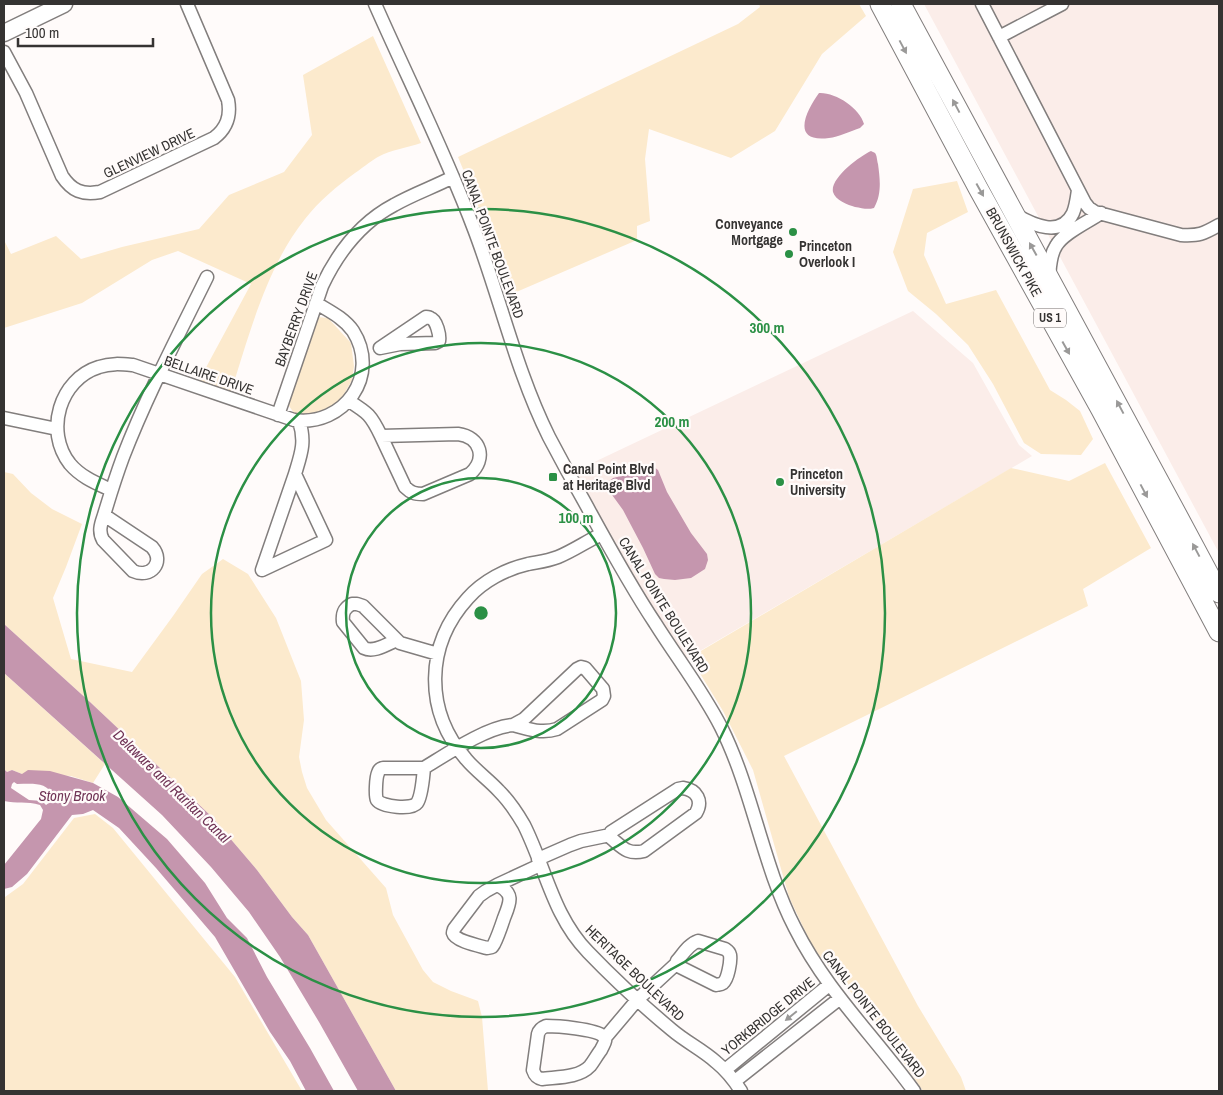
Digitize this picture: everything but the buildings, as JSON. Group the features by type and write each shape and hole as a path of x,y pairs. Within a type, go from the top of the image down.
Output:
{"highway":[{"name":"BRUNSWICK PIKE","path":"880,4 978,188 1101,410 1219,632"},
{"name":"BRUNSWICK PIKE","path":"901,4 1219,593"}],"main road":[{"path":"4,32 64,4"}],"street":[{"name":"GLENVIEW DRIVE","path":"4,52 26,94 62,176 74,189 82,192 100,192 214,138 221,133 226,125 229,117 228,100 187,4"},
{"name":"CANAL POINTE BOULEVARD","path":"375,4 453,177 487,264 535,408 549,438 631,586 720,725 744,782 782,902 809,955 839,999 914,1091"},
{"path":"982,4 1089,208 1180,235 1194,236 1202,234 1219,225"},
{"path":"999,37 1062,4"},
{"name":"BAYBERRY DRIVE","path":"278,415 322,286 330,269 350,240 363,226 394,205 453,177"},
{"path":"1014,214 1031,224 1044,228 1057,227 1068,221 1074,211 1078,190"},
{"path":"1049,277 1055,247 1064,237 1101,213"},
{"path":"104,515 152,547 157,556 157,562 150,572 138,574 133,572 102,540 99,529 123,456 159,374 207,276"},
{"name":"BELLAIRE DRIVE","path":"111,490 87,479 72,467 62,452 59,442 57,418 60,406 64,396 78,379 98,367 110,364 133,365 278,415 300,421 323,418 335,413 349,401 355,392 362,371 361,352 358,341 345,322 316,303"},
{"path":"361,352 380,348"},
{"path":"349,401 372,418 405,487 410,492 423,494 470,474 479,463 479,450 471,438 465,435 381,436"},
{"path":"4,418 57,429"},
{"path":"294,474 326,540 262,570 294,474 303,449 300,421"},
{"name":"HERITAGE BOULEVARD","path":"602,534 559,557 513,568 482,585 470,596 448,626 438,654 435,686 440,715 446,730 467,761 512,806 523,825 559,912 572,933 588,952 637,1000 674,1032 715,1061 738,1086"},
{"path":"397,640 400,643 438,654"},
{"path":"424,768 487,733 513,725 524,719 581,667 585,668 603,689 604,696 602,700 556,729 542,732 513,725"},
{"path":"497,885 503,887 507,892 510,903 492,947 488,948 454,936 454,929 479,896 486,890 570,845 610,835 611,832 678,789 689,789 698,796 700,803 696,813 644,851 637,853 625,850 610,835"},
{"path":"604,1038 595,1033 575,1028 546,1026 542,1028 538,1031 534,1075 542,1079 578,1074 584,1071 593,1063 605,1042 604,1038 637,1000 676,964"},
{"name":"YORKBRIDGE DRIVE","path":"725,1070 829,985"},
{"path":"738,1086 839,999"}],"shaded area":[{"path":"759,4 859,4 866,16 822,54 775,131 731,158 649,129 645,159 650,221 637,226 637,240 514,293 458,157 738,24 760,7"},
{"path":"924,4 1219,4 1219,553 1102,335"},
{"path":"373,36 421,143 389,152 373,160 328,194 305,219 291,238 269,281 251,328 229,398 196,386 251,284 178,251 152,260 82,303 4,328 4,240 11,254 56,236 81,259 122,247 199,229 229,195 284,172 312,135 303,75"},
{"path":"957,181 968,212 927,233 924,255 946,304 996,290 1050,390 1080,411 1093,439 1081,455 1041,454 1024,443 993,384 968,345 936,314 908,291 893,252 913,189"},
{"name":"Princeton University","path":"913,311 973,363 1019,445 1032,456 681,662 569,474"},
{"path":"318,317 328,318 351,343 354,366 352,380 343,396 330,411 307,416 294,413 288,401"},
{"path":"1105,463 1151,548 1083,589 1088,606 784,756 918,1006 961,1077 966,1091 923,1091 873,1018 813,948 789,897 753,770 723,711 696,667 694,655 1011,468 1069,481"},
{"path":"4,472 13,474 31,493 52,509 82,524 53,598 71,659 132,672 202,574 223,559 248,574 276,618 301,681 304,720 299,757 307,788 326,820 386,888 393,915 423,970 433,982 478,1001 482,1017 488,1091 396,1091 308,935 257,870 211,816 4,624"},
{"path":"4,673 105,764 93,783 71,776 22,774 12,770 7,772 4,769"},
{"path":"95,814 113,828 235,977 302,1091 4,1091 4,897 23,884 74,818"}],"water":[{"path":"819,93 832,95 846,102 858,112 864,124 860,128 829,138 809,136 805,131 804,124 806,116"},
{"path":"871,151 876,155 880,181 877,203 874,208 867,209 842,202 833,192 836,180 853,162"},
{"path":"649,465 658,470 667,492 691,533 707,554 708,560 705,569 691,578 664,579 659,578 655,574 623,510 607,488 608,482 613,478 629,474"},
{"name":"Delaware and Raritan Canal","path":"4,624 211,816 257,870 308,935 396,1091 358,1091 280,957 249,912 211,867 162,815 4,673"},
{"name":"Stony Brook","path":"4,769 7,772 12,770 22,774 28,770 50,771 93,783 118,797 167,839 205,883 227,918 247,938 267,977 334,1091 306,1091 215,937 119,828 93,810 83,814 72,815 27,874 12,887 4,889 4,865 41,819 43,810 40,805 4,801","holes":["14,782 17,784 38,784 47,788 53,796 46,805 42,801 29,800 11,788"]}],"place":[{"name":"Conveyance Mortgage","path":"793,232"},
{"name":"Princeton Overlook I","path":"789,254"},
{"name":"Canal Point Blvd at Heritage Blvd","path":"553,477"},
{"name":"Princeton University","path":"780,482"}]}
